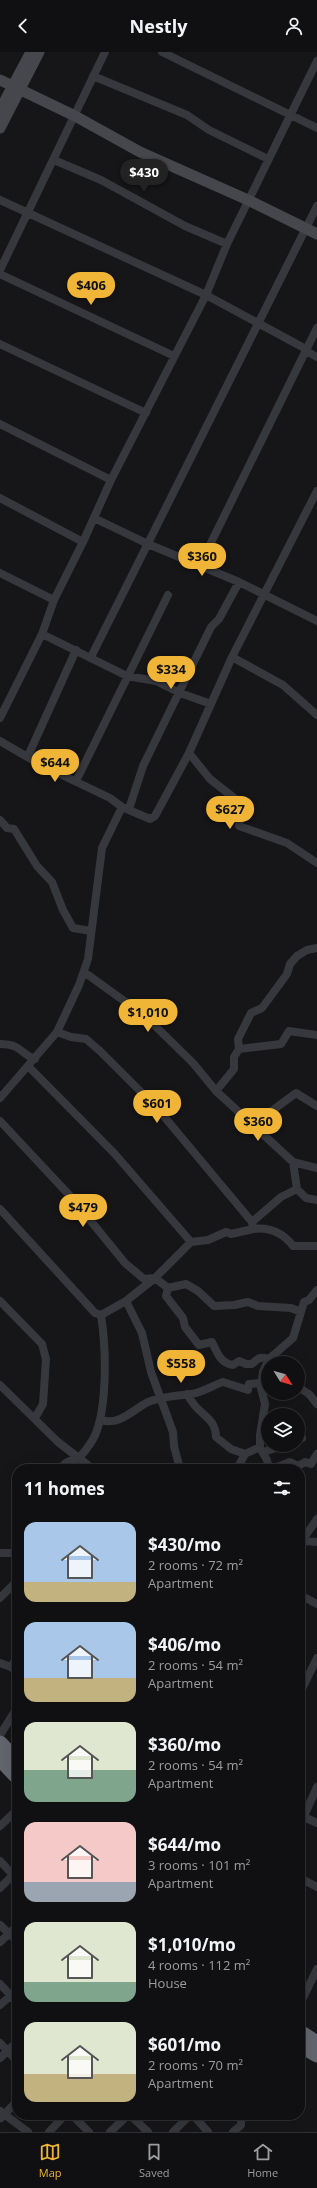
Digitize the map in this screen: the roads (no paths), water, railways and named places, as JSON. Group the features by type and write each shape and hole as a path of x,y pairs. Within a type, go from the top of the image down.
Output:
{"highway":[{"path":"0,1743 5,1763 12,1771"},
{"path":"305,2035 317,2043"},
{"path":"305,2049 317,2055"}],"street":[{"path":"0,128 31,52"},
{"path":"0,110 39,52"},
{"path":"0,270 105,52"},
{"path":"162,52 317,128"},
{"path":"0,718 42,634 54,600 83,542 111,480 206,295 227,244 317,61"},
{"path":"93,76 187,115 209,130 268,159"},
{"path":"0,80 75,116 140,152 248,200 317,234"},
{"path":"54,160 101,180 184,226 227,244"},
{"path":"0,200 206,295 317,357"},
{"path":"91,657 257,323 317,206"},
{"path":"0,274 174,356"},
{"path":"200,565 317,328"},
{"path":"0,344 146,414"},
{"path":"0,424 111,480"},
{"path":"0,741 41,765 110,798 126,808 150,819 155,816 189,754 232,657 317,492"},
{"path":"0,498 83,542"},
{"path":"94,518 148,544 239,582 264,596 317,621"},
{"path":"0,573 54,600"},
{"path":"0,1098 29,1067 57,1032 84,972 88,959 102,848 126,808 143,766 180,694 211,627 219,619 239,582"},
{"path":"76,781 168,595"},
{"path":"42,634 127,676 156,681 180,694 211,704"},
{"path":"28,756 76,650"},
{"path":"232,657 284,685 317,715"},
{"path":"189,754 210,779 243,805 239,826 287,843 317,863"},
{"path":"0,820 8,828 14,829 37,866 52,882 72,928 91,931"},
{"path":"216,1090 234,1069 234,1057 239,1049 238,1039 251,1013 262,1008 287,974 290,964 297,956 307,950 317,948"},
{"path":"84,972 145,1016 193,1063 216,1090 293,1162 317,1168"},
{"path":"239,1049 281,1044 288,1032 293,1031 317,1035"},
{"path":"57,1032 71,1037 86,1039 100,1051 157,1108 253,1226 266,1228 288,1239 294,1246 317,1246"},
{"path":"0,1044 12,1045 20,1048 35,1059"},
{"path":"29,1067 114,1152 191,1242"},
{"path":"254,1124 296,1093 317,1106"},
{"path":"0,1121 72,1198 126,1263 144,1279 155,1278 168,1288"},
{"path":"293,1162 297,1189 306,1198 317,1200"},
{"path":"0,1209 95,1313 101,1315 126,1300 155,1278 191,1242 208,1240 226,1232 231,1234 253,1226 281,1197 297,1189"},
{"path":"168,1288 186,1284 198,1291 214,1306 234,1306 248,1302 258,1306 291,1308 301,1312"},
{"path":"168,1288 166,1296 183,1318 185,1327 199,1345 212,1342 218,1355 226,1364 233,1365 239,1361 252,1364 261,1357"},
{"path":"271,1356 293,1338 304,1302 309,1300 317,1290"},
{"path":"126,1300 142,1333 151,1372 173,1432 174,1446 179,1464"},
{"path":"0,1301 42,1344 46,1373 43,1384 43,1404 35,1418"},
{"path":"64,1464 70,1460 79,1458 90,1444 101,1420 105,1339 101,1315"},
{"path":"101,1420 108,1422 126,1417 146,1402 160,1398 192,1394 223,1382 248,1390 248,1384 261,1383"},
{"path":"0,1385 58,1442 87,1464"},
{"path":"305,1392 309,1394 317,1404"},
{"path":"188,1394 196,1408 208,1416 216,1429 216,1437 231,1449 245,1454 261,1450 261,1428"},
{"path":"264,1400 265,1404"},
{"path":"264,1408 267,1400"},
{"path":"262,1452 268,1464"},
{"path":"240,1464 245,1454"},
{"path":"302,1464 305,1462 311,1464 317,1454"},
{"path":"284,1464 290,1462 294,1464"},
{"path":"305,1535 317,1519"},
{"path":"305,1540 317,1542"},
{"path":"0,1553 12,1553"},
{"path":"0,1598 12,1586"},
{"path":"305,1598 317,1604"},
{"path":"305,1683 317,1658"},
{"path":"0,1663 12,1669"},
{"path":"0,1735 12,1716"},
{"path":"305,1814 317,1787"},
{"path":"0,1826 12,1815"},
{"path":"305,1817 317,1823"},
{"path":"0,1861 12,1872"},
{"path":"0,1888 12,1879"},
{"path":"305,1881 317,1887"},
{"path":"0,1925 10,1934"},
{"path":"0,1942 12,1932"},
{"path":"305,1994 317,1969"},
{"path":"0,1984 10,1996 0,2005"},
{"path":"0,2043 12,2055"},
{"path":"0,2058 12,2047"},
{"path":"12,2105 1,2115 28,2132"},
{"path":"49,2132 60,2120"},
{"path":"77,2120 89,2132"},
{"path":"110,2132 123,2120"},
{"path":"135,2120 148,2132"},
{"path":"174,2132 186,2120"},
{"path":"196,2120 208,2132"},
{"path":"233,2132 241,2125 241,2120"}]}
